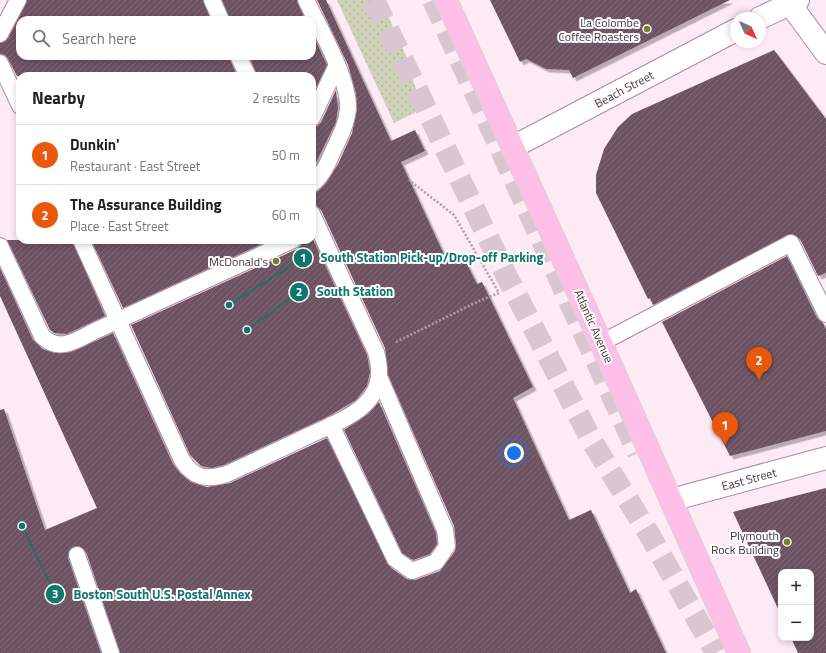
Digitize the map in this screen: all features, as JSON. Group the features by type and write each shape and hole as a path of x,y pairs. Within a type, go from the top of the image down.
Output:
{"main road":[{"name":"Atlantic Avenue","path":"446,0 739,653"}],"street":[{"path":"766,15 792,1 826,53"},
{"name":"Beach Street","path":"513,147 730,33"},
{"name":"East Street","path":"671,500 826,458"}],"lane":[{"path":"0,34 18,0"},
{"path":"212,0 219,16"},
{"path":"306,0 313,16"},
{"path":"316,22 346,92 347,113 343,131 324,170 316,179"},
{"path":"240,60 246,72"},
{"path":"0,63 16,97"},
{"path":"316,109 336,66"},
{"path":"83,244 182,460 187,468 195,475 212,478 227,474 331,425 357,410 368,401 376,389 380,379 380,366 376,352 316,232"},
{"path":"601,343 791,243 826,314"},
{"path":"0,246 38,329 47,341 58,345 65,344 284,244"},
{"path":"331,425 395,559 412,571 436,562 447,546 446,530 380,379"},
{"path":"77,555 111,653"}],"path":[{"path":"376,352 479,301 499,293 454,215 409,180"}],"green space":[{"path":"337,0 381,0 406,56 422,109 394,123"}],"building":[{"path":"27,0 203,0 209,16 19,16"},
{"path":"222,0 297,0 303,16 228,16"},
{"path":"317,0 326,0 391,141 415,130 425,151 401,162 448,263 463,256 477,284 482,282 533,387 513,398 569,520 591,510 630,593 636,589 666,653 120,653 86,552 78,546 70,549 68,558 101,653 0,653 0,410 4,409 45,530 97,508 0,296 0,268 33,340 43,349 55,353 71,352 113,333 173,464 180,473 191,482 207,487 230,483 327,438 390,567 407,579 415,580 440,571 455,551 456,545 454,526 388,375 385,348 321,210 316,206 316,192 326,183 338,164 352,133 357,109 356,94 348,65"},
{"path":"490,0 730,0 573,78 569,70 546,69 526,59 520,62"},
{"path":"16,22 16,60 231,60 235,72 16,72 16,74 5,55 0,54 0,43 8,38"},
{"path":"316,42 327,65 316,88 316,72 255,72 251,60 316,60"},
{"path":"774,50 826,119 826,273 818,276 800,239 791,234 653,305 650,298 648,299 596,193 596,175 604,149 618,127 632,114"},
{"path":"336,90 338,108 336,122 316,163 316,126 321,122"},
{"path":"7,240 16,240 16,244 74,244 105,316 67,334 54,333 50,330"},
{"path":"93,244 261,244 123,308"},
{"path":"315,244 367,355 370,372 367,386 356,400 329,416 224,465 212,468 201,466 190,455 131,325 297,249 301,245"},
{"path":"787,256 817,318 823,323 826,329 826,431 730,456 662,322"},
{"path":"379,402 436,533 437,544 430,554 413,560 402,553 344,430 368,414"},
{"name":"Plymouth Rock Building","path":"826,488 826,653 798,653 792,641 814,641 814,569 778,569 778,609 733,512"}],"tunnel":[{"path":"374,0 507,277 593,443 649,534 716,653"},
{"path":"433,0 638,453"}],"place":[{"name":"La Colombe Coffee Roasters","path":"647,29"},
{"name":"McDonald's","path":"276,261"},
{"name":"South Station Pick-up/Drop-off Parking","path":"229,305"},
{"name":"South Station","path":"247,330"},
{"name":"The Assurance Building","path":"759,380"},
{"name":"Dunkin'","path":"725,445"},
{"name":"Boston South U.S. Postal Annex","path":"22,526"},
{"name":"Plymouth Rock Building","path":"787,542"}]}
